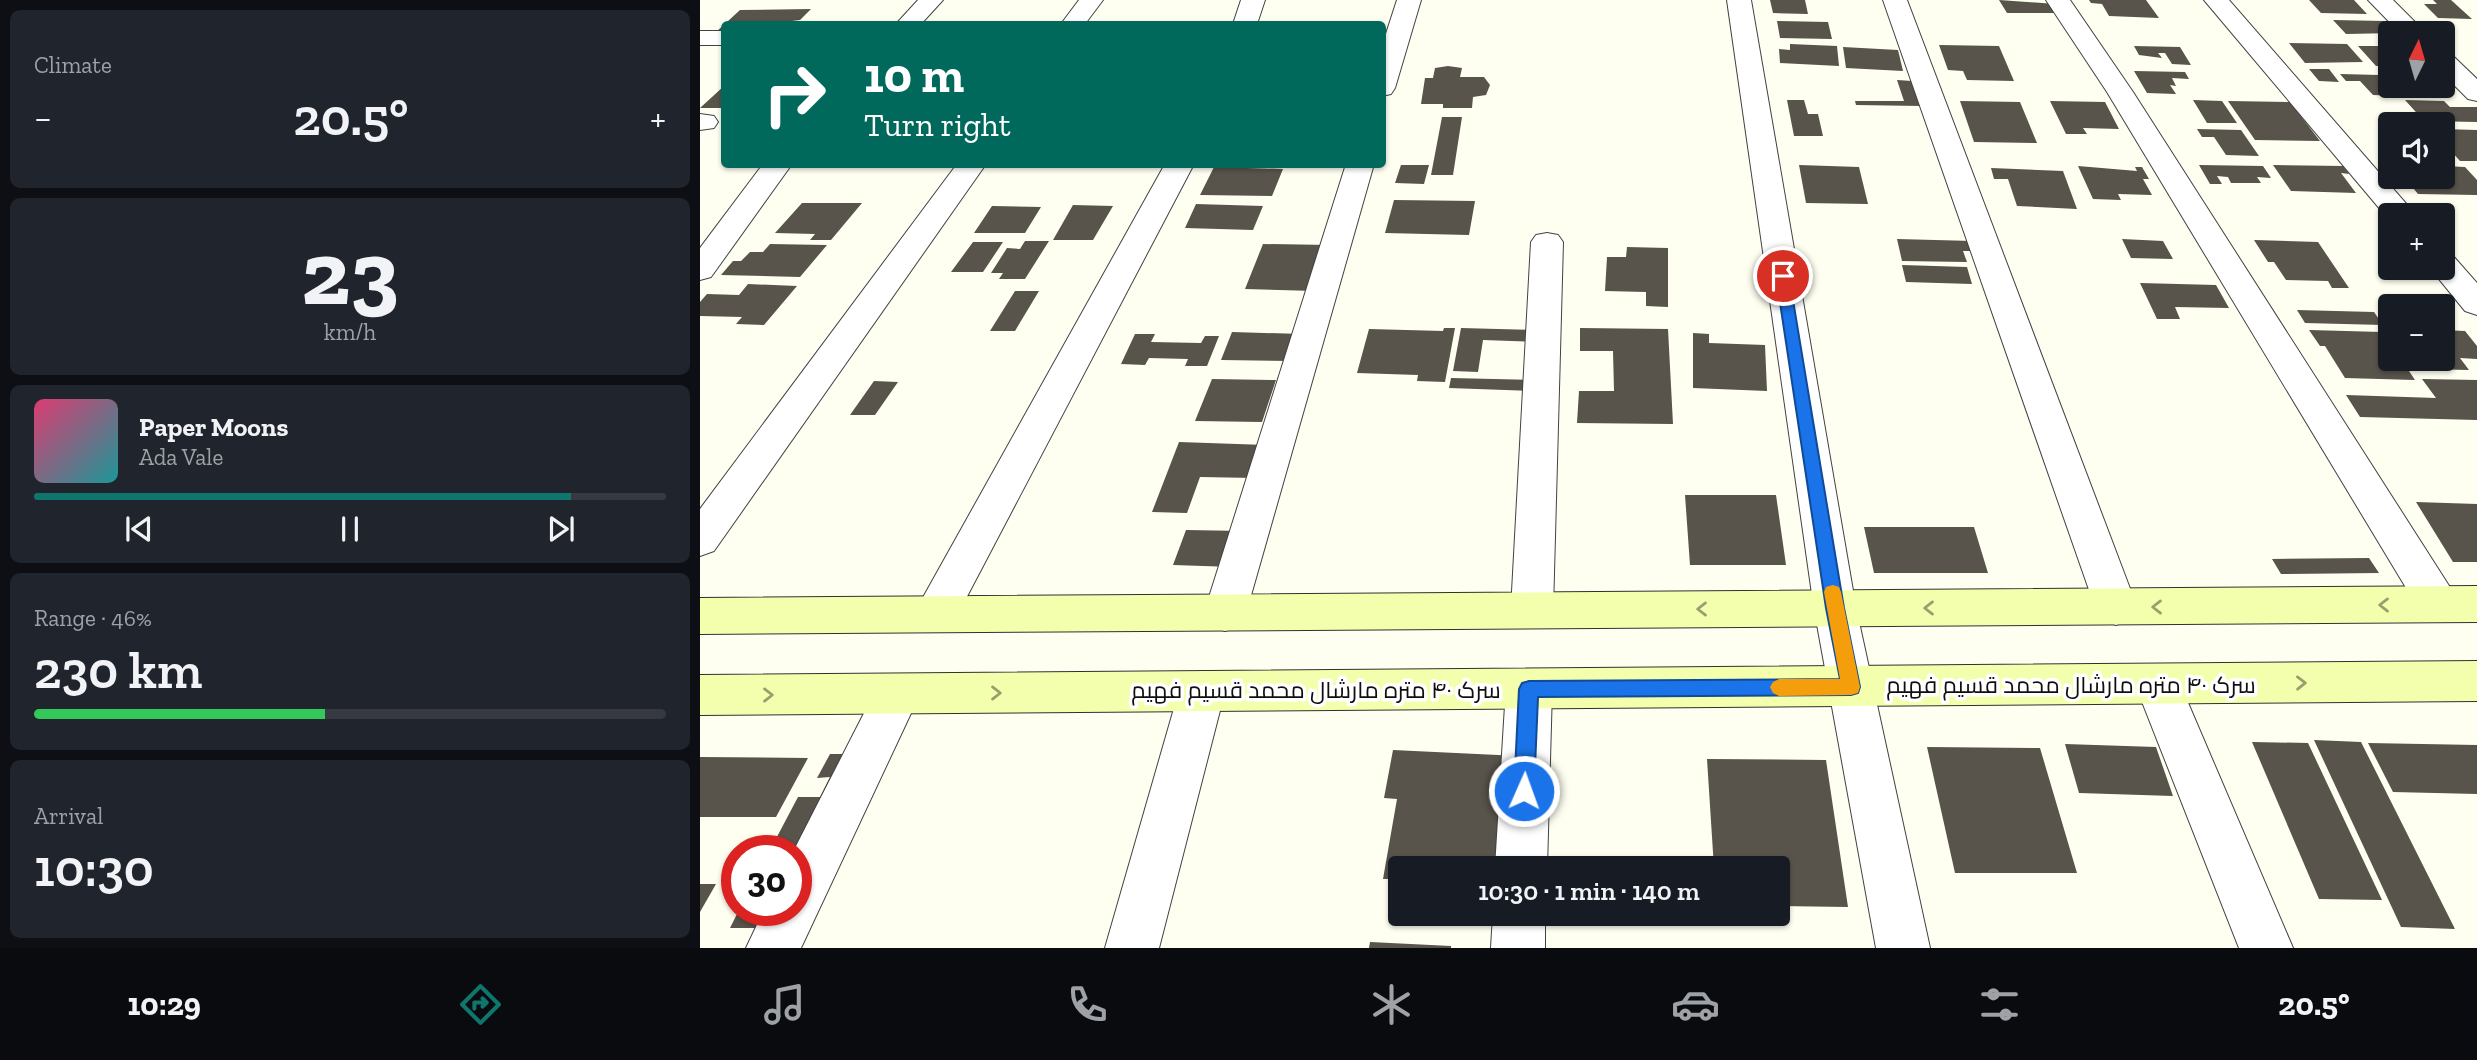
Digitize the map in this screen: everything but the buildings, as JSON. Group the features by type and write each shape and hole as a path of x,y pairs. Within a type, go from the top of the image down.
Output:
{"street":[{"path":"911,21 931,0"},
{"path":"1075,21 1091,0"},
{"path":"1246,21 1253,0"},
{"path":"1386,75 1409,0"},
{"path":"1739,0 1835,608 1903,948"},
{"path":"1895,0 2116,607"},
{"path":"2058,0 2457,604"},
{"path":"2216,0 2391,203"},
{"path":"2380,0 2402,21"},
{"path":"700,38 721,38"},
{"path":"2455,72 2477,93"},
{"path":"700,270 775,168"},
{"path":"700,540 969,168"},
{"path":"936,614 1178,168"},
{"path":"1224,613 1359,168"},
{"path":"1532,610 1547,242"},
{"path":"2455,278 2477,304"},
{"path":"700,616 2457,604"},
{"path":"2158,684 2266,948"},
{"name":"سرک ۴۰ متره مارشال محمد قسیم فهیم","path":"700,695 2158,684 2474,685"},
{"path":"1522,856 1529,689"},
{"path":"1132,948 1202,691"},
{"path":"812,868 897,694"},
{"path":"773,948 784,926"},
{"path":"1518,948 1519,926"}],"slow traffic":[{"path":"1779,687 1851,687 1833,592"}],"route":[{"path":"1524,791 1529,689 1851,687 1835,608 1783,276"}]}
